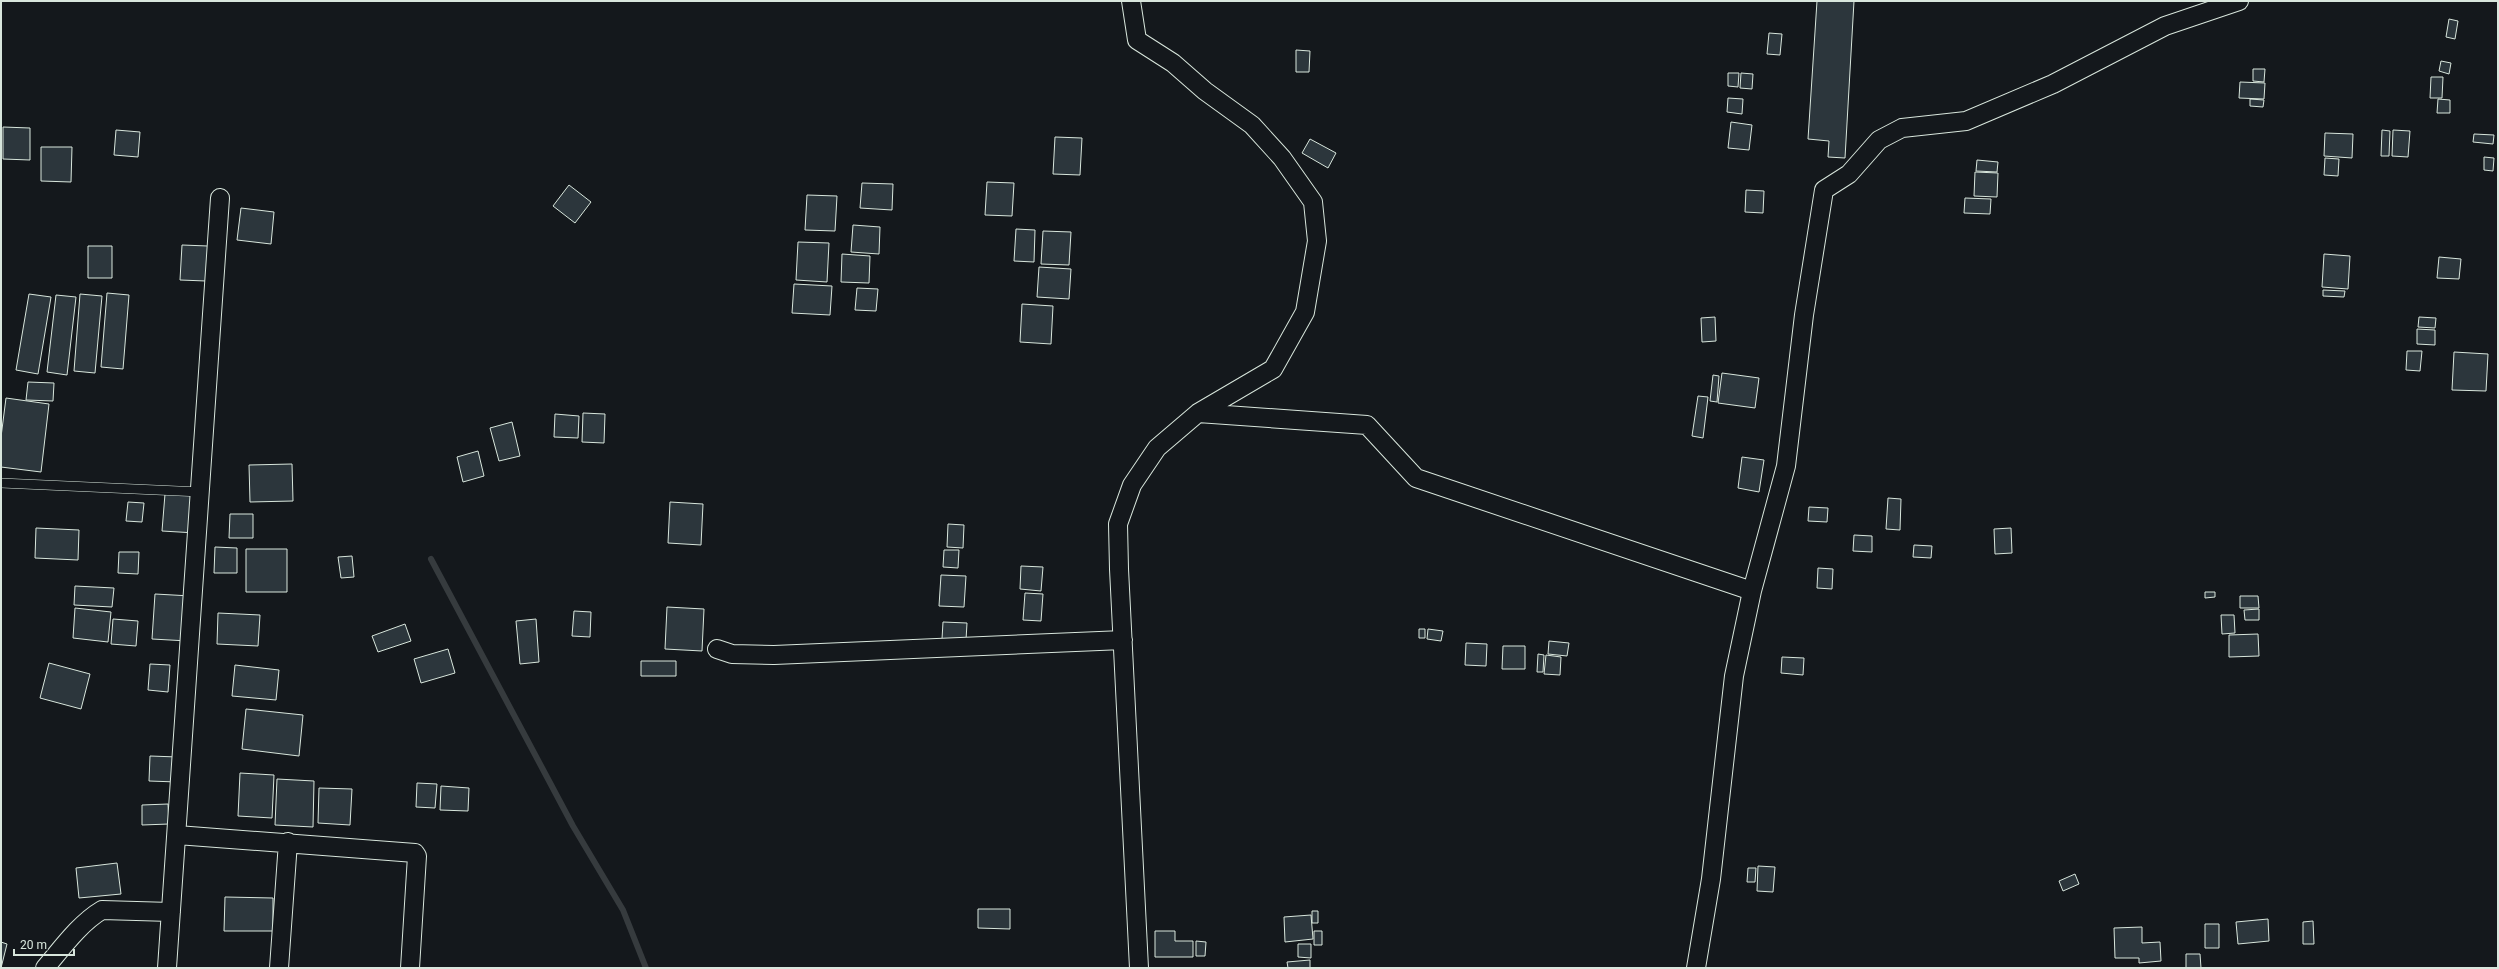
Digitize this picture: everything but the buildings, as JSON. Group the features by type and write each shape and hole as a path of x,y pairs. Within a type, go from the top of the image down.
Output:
{"street":[{"path":"1131,1 1137,40 1172,63 1205,91 1252,125 1282,158 1313,202 1317,241 1305,312 1273,368 1198,413 1157,448 1132,485 1118,524 1139,968"},
{"path":"1696,968 1711,879 1734,676 1752,591 1786,466 1804,315 1824,190 1849,174 1880,140 1902,128 1966,121 2053,84 2165,26 2239,1"},
{"path":"167,968 201,492 220,198"},
{"path":"1198,413 1366,425 1416,478 1752,591"},
{"path":"717,649 732,654 774,655 1123,640"},
{"path":"177,835 288,842 415,853 417,856 410,968"},
{"path":"279,968 288,842"},
{"path":"45,968 63,946 94,915 102,910 171,912"}],"lane":[{"path":"1,483 201,492"}],"waterway":[{"path":"431,559 573,826 623,910 646,968"}]}
